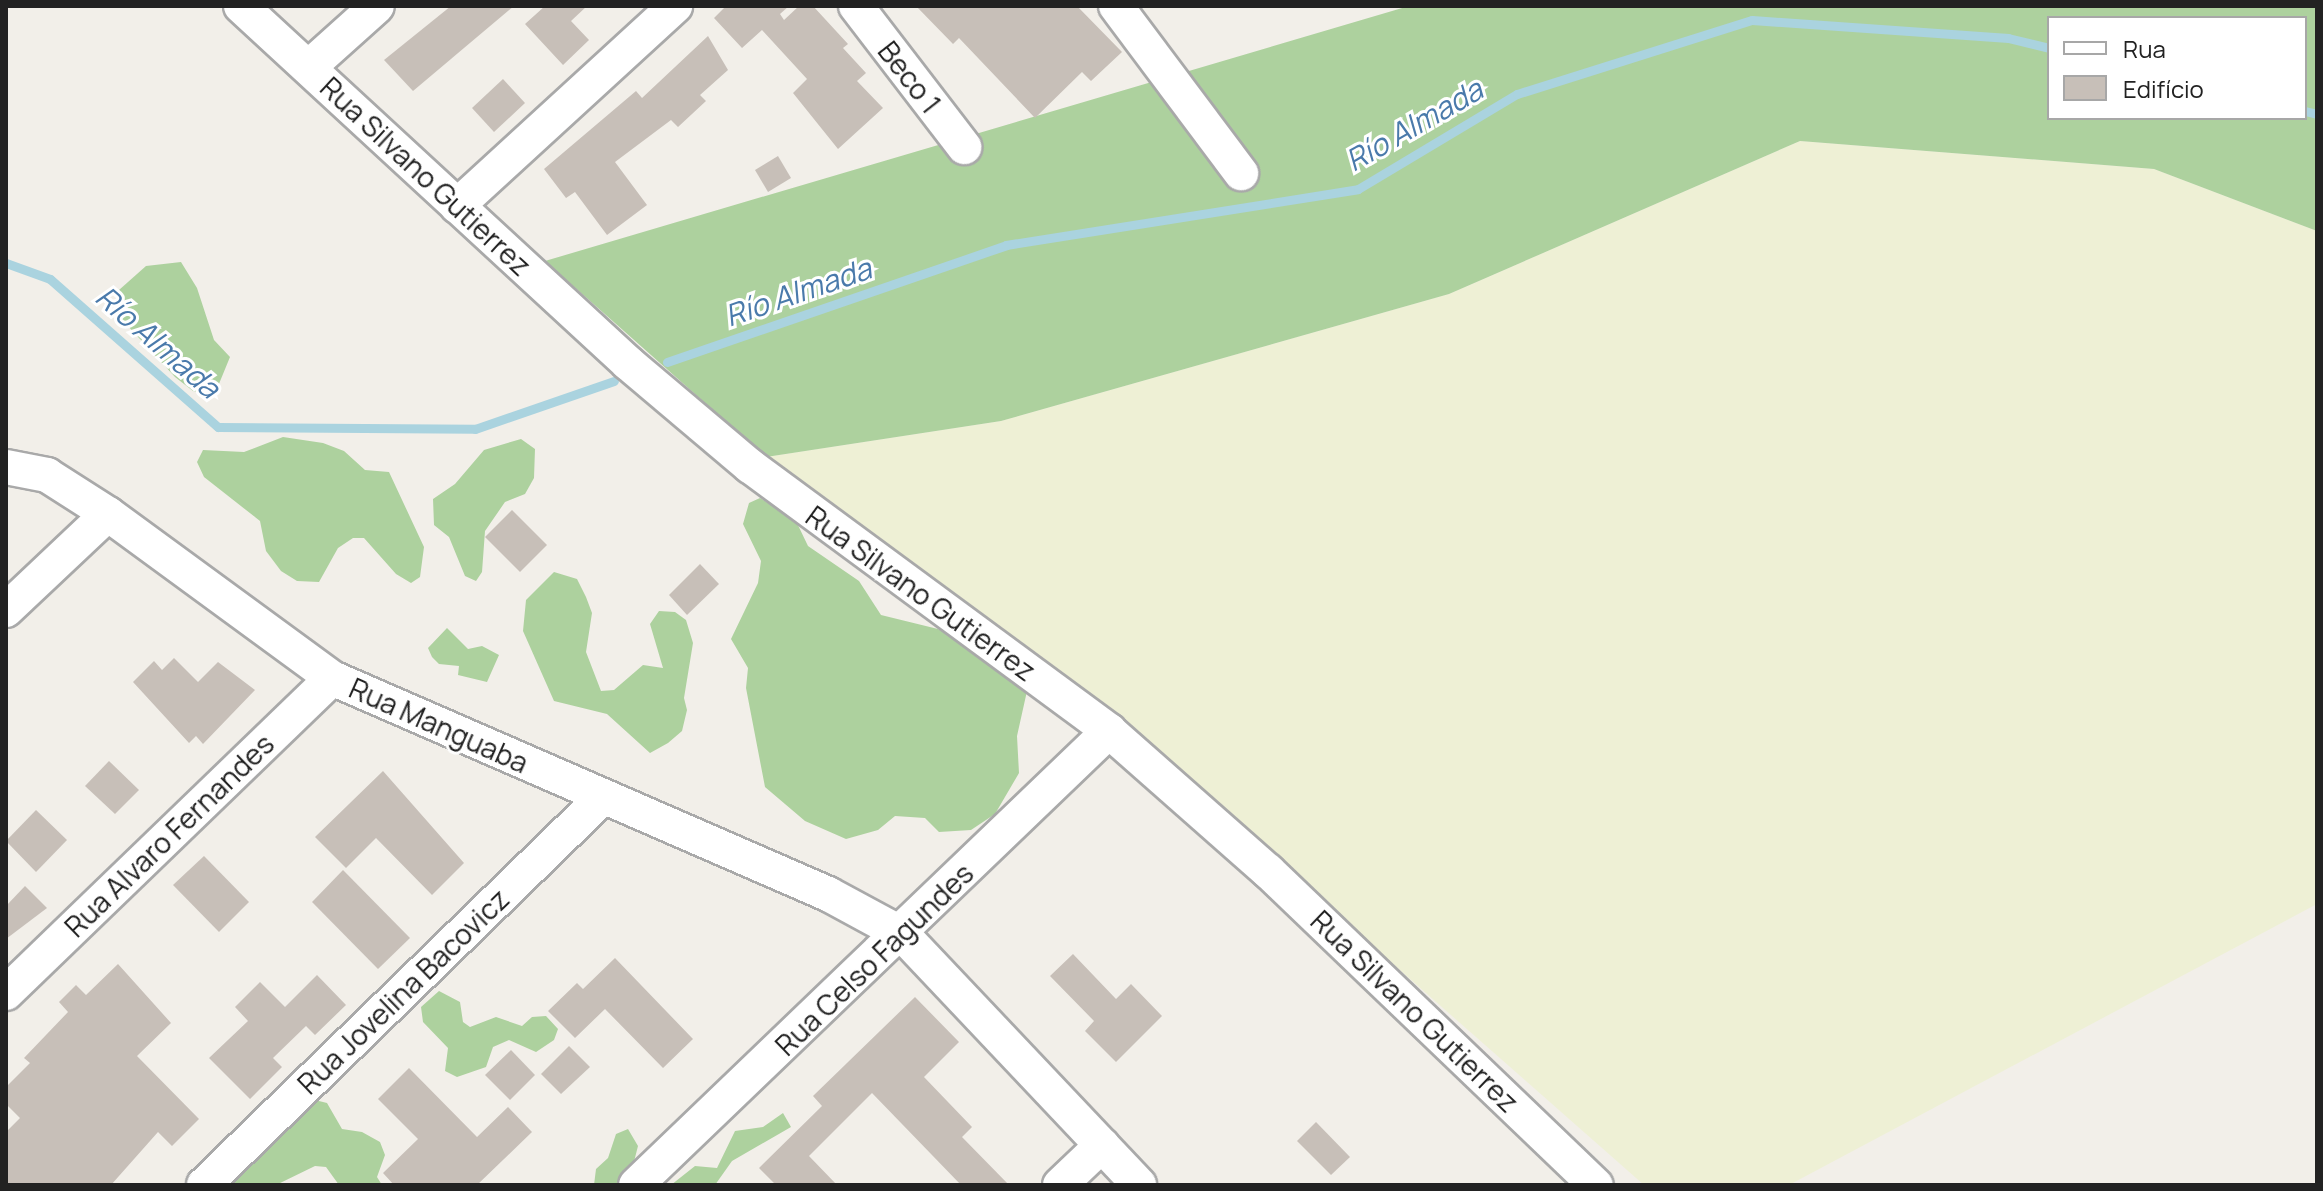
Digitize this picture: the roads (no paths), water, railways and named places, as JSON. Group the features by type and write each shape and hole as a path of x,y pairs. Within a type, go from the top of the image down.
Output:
{"street":[{"name":"Rua Silvano Gutierrez","path":"241,6 457,206 750,466 1109,731 1268,871 1596,1185"},
{"path":"309,67 377,6"},
{"path":"457,206 675,6"},
{"name":"Beco 1","path":"856,6 964,147"},
{"path":"1116,6 1241,173"},
{"name":"Rua Manguaba","path":"6,467 47,475 108,514 332,678 828,894 902,934 1139,1185"},
{"path":"6,610 108,514"},
{"name":"Rua Alvaro Fernandes","path":"6,993 332,678"},
{"name":"Rua Celso Fagundes","path":"636,1185 902,934 1109,731"},
{"name":"Rua Jovelina Bacovicz","path":"204,1185 602,798"},
{"path":"1060,1185 1102,1145"}],"waterway":[{"name":"Río Almada","path":"667,362 1006,245 1358,189 1517,94 1752,20 2008,38 2047,48"},
{"name":"Río Almada","path":"2307,112 2317,114"},
{"name":"Río Almada","path":"6,263 50,279 218,427 475,429 614,381"}]}
